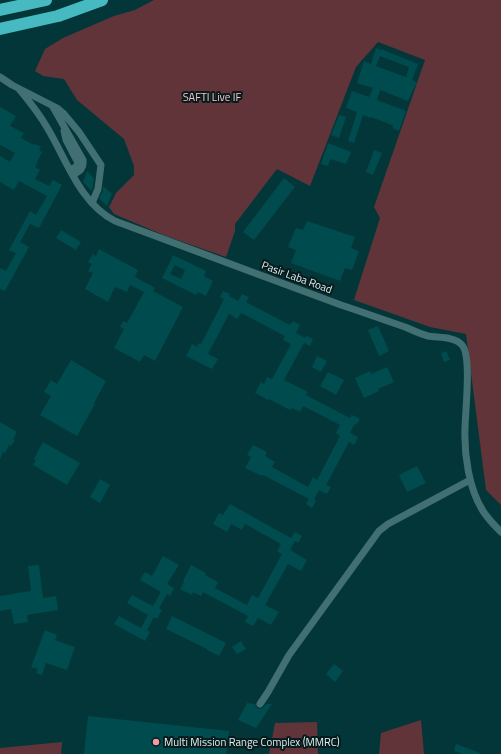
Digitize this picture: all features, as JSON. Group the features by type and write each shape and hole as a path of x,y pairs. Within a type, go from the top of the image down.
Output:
{"highway":[{"path":"0,10 46,0"},
{"path":"3,28 58,16 102,0"}],"street":[{"name":"Pasir Laba Road","path":"0,77 19,89 34,106 86,195 92,203 108,217 115,221 341,305 428,336 450,339 462,344 466,350 467,356 467,389 464,429 470,480 476,498 484,512 501,532"},
{"path":"19,89 53,106 64,114 79,132 102,165 98,188 92,203"},
{"path":"53,106 83,160 84,165 82,170 72,172"},
{"path":"260,704 291,652 379,531 388,524 470,480"}],"green space":[{"name":"SAFTI Live IF","path":"154,0 501,0 501,505 486,490 466,334 430,327 354,300 380,218 374,207 425,60 378,42 356,67 310,186 277,169 235,224 235,231 226,257 166,236 114,214 109,207 116,193 134,175 134,166 124,139 77,100 64,79 43,76 35,71 45,49 63,38 114,16 135,10"},
{"path":"421,720 424,754 379,754 381,733"},
{"path":"317,722 318,754 269,754 275,723"},
{"path":"62,742 61,754 0,754 0,748"}],"building":[{"path":"376,48 381,49 418,64 412,80 417,82 408,101 380,90 377,100 406,111 399,131 392,128 394,126 363,115 354,143 348,141 357,112 346,108 352,91 369,97 373,88 357,83 364,61 371,64","holes":["380,56 409,67 406,77 376,66"]},
{"path":"0,107 16,116 10,126 24,133 21,138 41,147 39,150 42,152 35,167 40,170 35,179 49,186 53,180 62,185 39,228 30,224 20,242 29,247 5,291 0,289 0,268 6,271 16,253 9,250 30,211 36,215 47,196 19,181 14,190 0,182 0,156 10,162 15,153 0,145"},
{"path":"339,115 346,117 339,138 331,135"},
{"path":"328,143 351,152 346,164 330,159 328,166 321,164"},
{"path":"374,150 382,153 373,175 366,172"},
{"path":"87,171 94,178 92,191 83,182"},
{"path":"284,178 295,187 254,240 243,232"},
{"path":"103,186 112,194 107,206 99,198 103,191"},
{"path":"307,221 355,237 351,248 359,251 352,270 345,268 340,281 291,263 296,250 288,247 296,228 303,230"},
{"path":"61,230 81,242 76,250 56,238"},
{"path":"99,249 138,270 135,277 155,288 153,291 183,307 155,361 144,355 140,362 114,348 124,329 120,327 123,321 127,323 144,292 130,285 127,292 115,287 108,302 85,289 93,273 88,271 92,264 88,262 93,254 96,256"},
{"path":"173,255 206,271 204,276 213,281 206,296 198,292 196,295 162,278","holes":["175,265 185,270 181,279 170,274"]},
{"path":"223,291 230,294 229,296 238,301 242,294 249,297 246,302 290,325 293,321 300,325 296,333 305,338 307,336 313,339 310,346 304,343 284,380 308,392 306,395 350,418 352,415 360,419 350,433 358,437 354,445 349,442 326,485 331,487 327,494 319,490 312,508 306,504 309,499 263,475 262,476 245,468 251,457 247,455 253,445 267,452 265,456 275,462 272,467 308,487 313,477 317,480 340,436 336,433 340,425 303,406 300,412 292,408 290,410 255,393 261,382 264,384 267,377 272,379 291,344 283,340 285,336 241,313 237,319 229,314 208,354 218,359 212,369 186,356 192,344 197,347 199,343 201,344 224,299 220,297"},
{"path":"378,326 389,351 379,356 368,330"},
{"path":"446,351 450,360 444,362 441,353"},
{"path":"317,356 327,361 321,372 312,367"},
{"path":"71,360 106,381 77,436 40,415 51,396 44,392 51,380 57,384"},
{"path":"387,367 394,382 378,389 379,391 364,398 355,378 370,371 371,374"},
{"path":"328,372 344,380 336,395 320,386"},
{"path":"0,422 17,432 13,439 15,440 11,446 9,445 5,453 3,452 0,459"},
{"path":"43,442 80,463 67,485 33,465 36,460 34,459"},
{"path":"417,466 426,483 407,492 399,475"},
{"path":"100,479 110,485 100,503 90,497"},
{"path":"230,504 291,538 295,532 302,536 298,543 295,541 290,550 307,560 301,571 288,564 265,605 279,612 271,625 258,618 253,626 245,622 248,616 203,592 201,596 193,592 192,595 180,589 191,565 206,573 205,575 218,582 215,588 247,605 252,595 258,598 282,554 277,551 281,544 245,524 242,530 231,524 227,532 213,524 219,513 223,515"},
{"path":"163,556 179,565 167,584 174,588 170,596 167,594 159,608 162,610 157,619 154,617 147,630 150,632 145,641 114,624 119,616 141,628 148,615 127,603 132,595 153,606 161,592 140,580 145,572 152,576"},
{"path":"39,565 43,598 56,596 58,610 27,615 28,622 14,624 11,609 0,611 0,596 31,591 28,566"},
{"path":"172,616 226,643 219,656 166,629"},
{"path":"45,630 57,635 55,640 75,647 67,670 46,663 42,675 36,673 38,669 31,667"},
{"path":"241,641 246,649 237,654 232,647"},
{"path":"334,664 343,671 335,682 326,674"},
{"path":"247,703 255,704 257,708 260,709 266,704 272,704 256,728 238,720"},
{"name":"Multi Mission Range Complex (MMRC)","path":"88,716 229,731 226,754 84,754"},
{"path":"456,744 480,754 463,754 454,751"}],"place":[{"name":"Multi Mission Range Complex (MMRC)","path":"156,742"}]}
